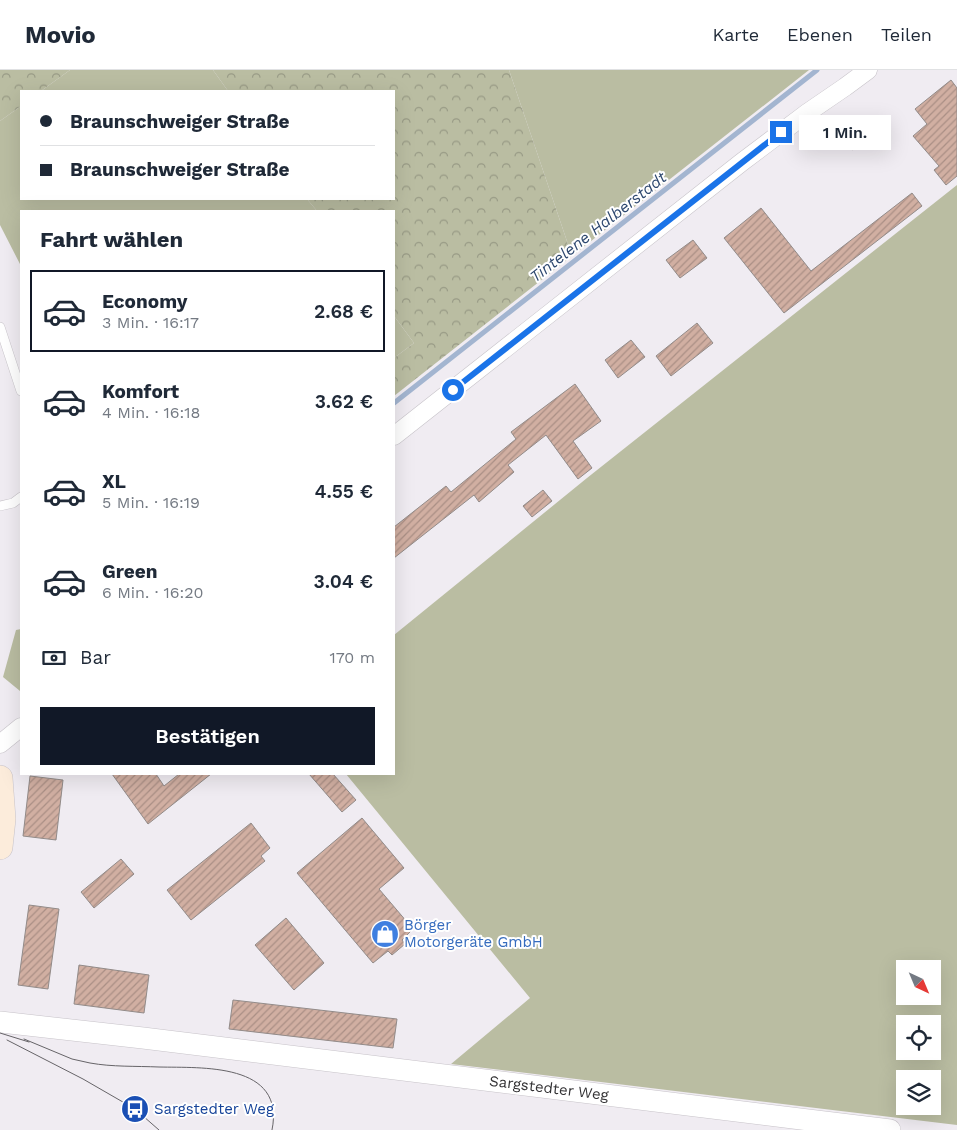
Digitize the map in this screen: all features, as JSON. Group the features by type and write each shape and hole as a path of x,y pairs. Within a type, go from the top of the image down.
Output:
{"main road":[{"path":"0,778 3,819 0,847"}],"street":[{"path":"395,435 742,162 868,70"},
{"path":"0,744 20,728"},
{"name":"Sargstedter Weg","path":"0,1022 143,1038 778,1123 890,1130"}],"lane":[{"path":"0,327 20,388"},
{"path":"0,506 13,503 20,498"}],"green space":[{"path":"0,70 70,70 42,90 20,90 20,107 0,121"},
{"path":"70,70 213,70 227,90 42,90"},
{"path":"213,70 509,70 572,256 395,395 395,357 414,343 395,317 395,210 316,210 308,200 395,200 395,90 227,90"},
{"path":"509,70 809,70 572,256"},
{"path":"20,107 20,200 308,200 316,210 20,210 20,264 0,225 0,121"},
{"path":"957,185 957,1125 451,1064 530,998 347,775 395,775 395,634 587,478"},
{"path":"395,317 414,343 395,357"},
{"path":"20,629 20,691 3,677 16,630"}],"building":[{"path":"951,80 957,88 957,176 946,185 934,170 939,166 913,136 927,124 915,109"},
{"path":"858,118 871,135 852,150 839,133"},
{"path":"912,193 922,206 784,313 724,238 761,208 811,271"},
{"path":"693,240 707,258 680,278 666,260"},
{"path":"697,323 713,343 671,376 656,356"},
{"path":"631,340 645,357 618,378 605,360"},
{"path":"575,384 601,421 573,441 592,468 578,479 546,435 508,465 514,472 479,502 474,495 395,557 395,526 446,486 451,492 516,439 511,432"},
{"path":"543,490 552,501 532,517 523,506"},
{"path":"113,775 157,775 164,786 178,775 210,775 148,824"},
{"path":"310,775 334,775 356,800 342,812"},
{"path":"30,776 63,780 56,840 23,836"},
{"path":"362,818 404,868 379,889 413,929 402,940 405,944 392,955 388,951 373,963 297,873"},
{"path":"251,823 270,848 261,856 265,861 191,920 167,890"},
{"path":"121,859 134,874 94,908 81,892"},
{"path":"29,905 59,909 48,989 18,985"},
{"path":"286,918 324,963 294,990 255,945"},
{"path":"79,965 149,975 144,1013 74,1004"},
{"path":"233,1000 397,1019 393,1048 229,1029"}],"waterway":[{"name":"Tintelene Halberstadt","path":"395,402 817,70"}],"tram line":[{"path":"0,1033 29,1042"},
{"path":"24,1039 72,1059 90,1063 115,1066 217,1069 236,1073 253,1080 266,1092 273,1108 272,1130"},
{"path":"7,1040 83,1079 135,1109 159,1130"}],"place":[{"name":"Börger Motorgeräte GmbH","path":"385,934"},
{"name":"Sargstedter Weg","path":"135,1109"}],"route":[{"path":"453,390 781,132"}]}
